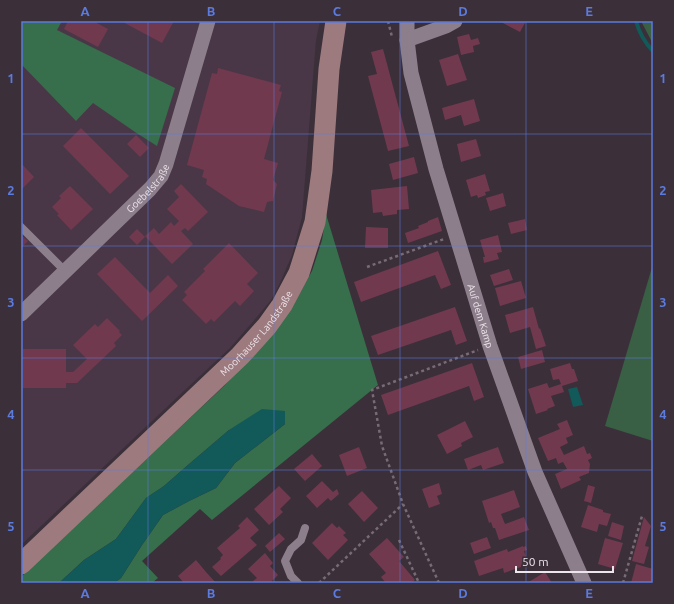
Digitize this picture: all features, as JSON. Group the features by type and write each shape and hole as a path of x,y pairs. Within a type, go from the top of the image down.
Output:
{"street":[{"name":"Goebelstraße","path":"21,314 150,189 161,176 166,164 208,21"},
{"name":"Moorhauser Landstraße","path":"21,564 240,356 267,326 282,305 299,273 315,222 322,171 329,69 336,21"},
{"name":"Auf dem Kamp","path":"407,21 407,40 411,73 436,169 490,346 535,472 581,581"},
{"path":"407,40 456,21"}],"lane":[{"path":"21,227 65,271"},
{"path":"298,583 291,576 285,561 291,549 301,540 305,528"}],"path":[{"path":"367,267 457,235"},
{"path":"440,583 403,504 382,446 372,390 490,346"},
{"path":"319,583 403,504"},
{"path":"623,583 642,516"},
{"path":"399,540 419,583"}],"shaded area":[{"path":"21,21 320,21 316,40 302,217 292,255 271,300 230,348 21,545"},
{"path":"23,21 62,21 57,30 175,88 157,146 93,103 76,121 21,64 21,24"},
{"path":"641,21 653,21 653,44"},
{"path":"326,214 378,385 212,520 200,509 142,561 158,578 152,583 114,583 121,578 163,515 216,488 235,463 285,424 229,430 164,486 146,498 116,539 84,560 59,583 21,583 21,577 224,386 293,306 312,271 322,240"},
{"path":"653,264 653,441 605,426"},
{"path":"577,387 583,405 573,407 568,389"},
{"path":"262,409 285,411 285,424 235,463 216,488 163,515 121,578 114,583 59,583 84,560 116,539 146,498 164,486 229,430"}],"building":[{"path":"68,21 93,21 108,29 98,47 64,29"},
{"path":"121,21 174,21 162,43"},
{"path":"526,21 520,32 501,22"},
{"path":"469,34 471,40 478,38 480,44 473,46 474,52 461,55 457,37"},
{"path":"383,49 409,146 388,151 368,76 377,74 371,52"},
{"path":"458,54 467,80 447,86 439,60"},
{"path":"218,68 281,85 279,91 282,92 264,159 278,163 273,180 277,184 273,201 267,202 264,212 239,206 206,184 207,179 202,177 204,170 187,165 212,73 217,74"},
{"path":"474,99 480,121 464,126 461,115 445,120 442,108"},
{"path":"81,128 129,176 110,194 63,146"},
{"path":"136,135 149,148 140,157 127,144"},
{"path":"476,139 481,156 461,162 457,144"},
{"path":"414,157 418,173 393,180 389,164"},
{"path":"21,163 34,177 21,190"},
{"path":"485,174 490,191 485,192 486,195 478,198 477,195 471,197 466,180"},
{"path":"181,184 208,212 188,231 185,228 181,231 193,244 172,264 145,236 154,228 159,234 171,222 174,226 179,221 167,209 179,197 174,191"},
{"path":"70,186 93,209 71,230 57,215 59,214 52,207 61,198 59,196"},
{"path":"407,186 409,209 397,210 397,214 383,216 382,212 373,213 371,190"},
{"path":"503,193 506,206 490,211 486,198"},
{"path":"438,217 442,231 408,243 405,233 419,228 418,226"},
{"path":"525,219 527,230 511,234 508,223"},
{"path":"366,227 388,228 388,248 365,248"},
{"path":"137,229 145,237 137,245 129,237"},
{"path":"21,235 28,241 21,248"},
{"path":"498,235 502,252 497,253 499,259 484,263 483,257 485,257 480,240"},
{"path":"229,243 258,273 247,284 254,291 240,306 235,301 214,322 211,319 206,324 182,300 187,295 184,292 205,271 203,269"},
{"path":"438,251 451,285 441,289 435,275 361,302 354,282"},
{"path":"115,257 150,293 168,275 178,286 142,321 97,274"},
{"path":"509,269 513,280 494,286 490,275"},
{"path":"521,281 526,298 500,306 495,288"},
{"path":"455,307 467,341 456,345 451,330 378,355 371,336"},
{"path":"533,307 539,329 540,328 546,346 536,349 530,327 510,333 505,315"},
{"path":"107,318 122,335 114,343 116,346 77,383 66,383 66,388 23,388 23,349 66,349 66,372 73,372 87,359 73,345 95,324 98,327"},
{"path":"542,350 545,362 521,369 518,357"},
{"path":"472,363 484,397 474,401 469,386 388,415 381,395"},
{"path":"570,363 572,369 574,369 578,381 562,386 564,392 551,396 555,406 536,414 528,389 547,383 549,388 561,384 559,379 553,380 550,369"},
{"path":"567,420 573,435 566,438 568,443 560,447 564,455 584,446 587,454 590,453 592,458 588,460 590,464 589,473 579,477 581,480 561,489 555,474 567,469 563,462 558,464 556,458 548,461 538,438 560,429 557,424"},
{"path":"465,421 473,437 461,443 462,446 447,454 437,435"},
{"path":"359,447 367,468 347,476 339,455"},
{"path":"498,447 504,463 483,470 481,465 468,470 464,459"},
{"path":"312,454 322,466 305,481 294,469"},
{"path":"322,481 333,492 337,489 339,494 331,501 328,498 317,508 306,496"},
{"path":"439,483 442,494 437,496 440,504 429,508 422,489"},
{"path":"588,485 595,487 591,503 584,501"},
{"path":"279,486 291,498 280,509 283,512 269,525 254,509"},
{"path":"514,490 520,507 501,514 505,524 524,517 529,530 499,540 495,528 493,528 491,522 489,523 482,501"},
{"path":"362,491 378,508 364,522 348,504"},
{"path":"588,505 611,514 607,526 599,524 597,532 581,527"},
{"path":"247,517 259,530 250,538 257,545 221,576 212,567 221,559 220,558 223,555 217,548 240,528 238,526"},
{"path":"644,517 651,526 645,546 649,547 644,564 632,561"},
{"path":"612,522 624,526 621,540 608,536"},
{"path":"332,523 337,528 339,526 346,533 343,535 348,540 328,560 312,543"},
{"path":"279,533 285,539 270,552 265,546"},
{"path":"487,537 491,548 474,554 470,543"},
{"path":"387,538 404,557 399,561 415,580 411,583 386,583 381,577 386,573 369,554"},
{"path":"605,538 623,543 615,569 598,564"},
{"path":"526,546 527,550 524,551 528,563 504,573 503,568 479,576 474,561 507,549 508,552"},
{"path":"265,553 273,563 270,566 278,575 270,583 255,583 253,581 257,578 248,569"},
{"path":"196,560 216,583 184,583 178,576"},
{"path":"636,564 653,569 653,583 631,583"},
{"path":"545,572 552,583 527,583"}],"waterway":[{"path":"636,21 643,37 653,51"}]}
